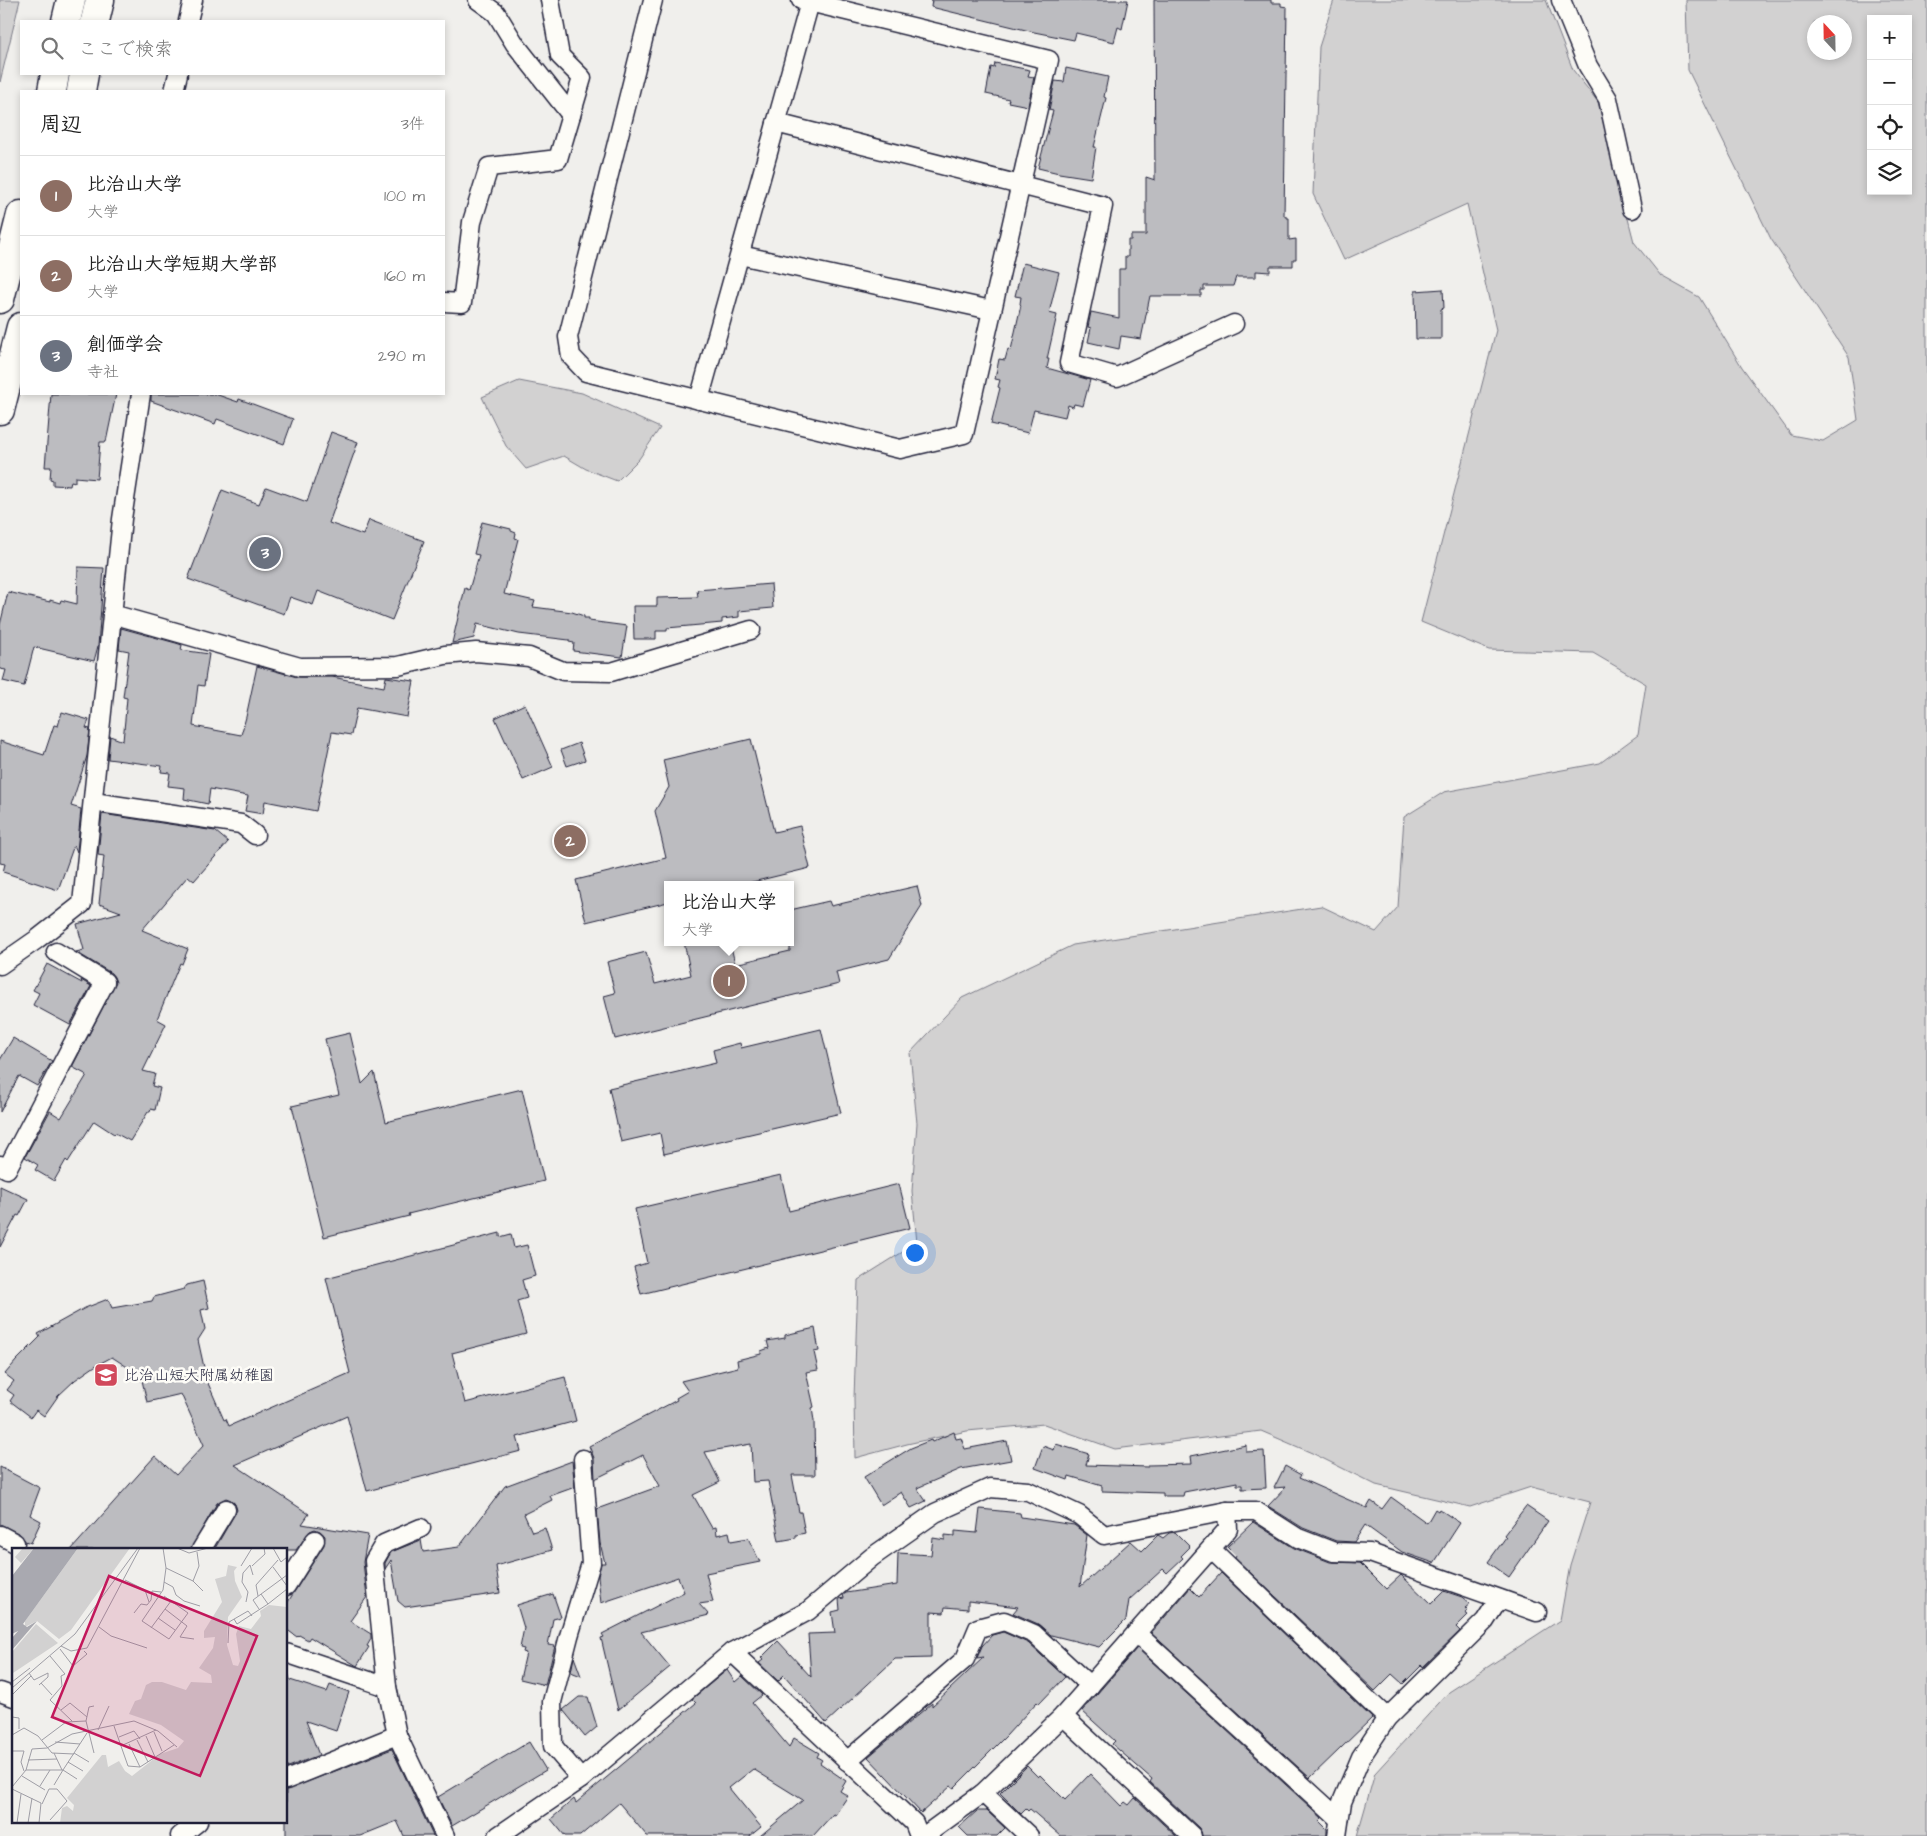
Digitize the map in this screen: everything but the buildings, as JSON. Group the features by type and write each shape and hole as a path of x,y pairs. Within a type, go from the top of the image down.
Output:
{"main road":[{"path":"66,20 71,0"},
{"path":"96,20 100,0"},
{"path":"52,90 55,75"},
{"path":"81,90 84,75"},
{"path":"0,299 20,219"},
{"path":"0,410 20,331"}],"street":[{"path":"188,20 193,0"},
{"path":"478,0 496,12 515,44 571,115"},
{"path":"445,302 462,303 472,222 489,167 558,159 582,78 560,56 550,0"},
{"path":"653,0 568,337 571,356 586,372 699,400 900,449 964,434 1049,60 806,1 776,123 699,400"},
{"path":"1561,0 1588,66 1608,99 1632,209"},
{"path":"174,90 178,75"},
{"path":"776,123 1103,206 1069,363 1117,377 1234,324"},
{"path":"740,255 991,310"},
{"path":"0,965 82,904 122,519 141,395"},
{"path":"112,614 300,667 398,666 445,655 476,652 529,657 563,671 611,672 751,630"},
{"path":"93,802 241,824 255,835"},
{"path":"0,1165 7,1169 105,982 56,952"},
{"path":"580,1779 553,1746 552,1702 591,1563 583,1459"},
{"path":"498,1836 580,1779 732,1652 808,1611 872,1557 935,1513 990,1488 1028,1491 1079,1515 1104,1535 1227,1511 1256,1512 1298,1538 1334,1552 1370,1553 1537,1612"},
{"path":"202,1548 226,1509"},
{"path":"924,1836 983,1794 1063,1716 1228,1530 1227,1511"},
{"path":"421,1528 384,1544 374,1561 387,1687 397,1735 445,1836"},
{"path":"288,1583 315,1540"},
{"path":"1211,1549 1387,1718"},
{"path":"1338,1827 1342,1802 1362,1757 1387,1718 1485,1621 1499,1599"},
{"path":"847,1760 965,1659 978,1628 1004,1621 1034,1634 1090,1686"},
{"path":"1136,1633 1338,1827"},
{"path":"732,1652 914,1824 919,1836"},
{"path":"288,1654 387,1687"},
{"path":"0,1692 12,1697"},
{"path":"1063,1716 1192,1836"},
{"path":"288,1779 397,1735"},
{"path":"983,1794 1029,1836"},
{"path":"180,1836 195,1824"}],"shaded area":[{"path":"0,0 20,0 0,82"},
{"path":"1334,0 1546,0 1573,70 1598,102 1634,242 1661,276 1699,297 1742,367 1791,435 1823,441 1858,420 1849,357 1771,239 1688,70 1686,0 1927,0 1927,1836 1357,1836 1375,1773 1449,1692 1560,1620 1570,1565 1590,1502 1531,1487 1470,1507 1376,1485 1312,1453 1261,1431 1115,1449 1044,1424 967,1431 855,1458 854,1398 858,1280 917,1243 912,1191 917,1123 910,1053 962,998 1073,945 1321,906 1376,932 1398,907 1404,817 1444,792 1600,763 1638,735 1646,684 1593,653 1489,650 1421,622 1496,330 1467,204 1344,260 1313,194 1319,47"},
{"path":"519,381 582,393 660,428 639,459 617,481 586,469 564,456 526,469 506,446 482,397"}],"place":[{"name":"創価学会","path":"265,553"},
{"name":"比治山大学短期大学部","path":"570,841"},
{"name":"比治山大学","path":"729,981"},
{"name":"比治山短大附属幼稚園","path":"106,1375"}]}
